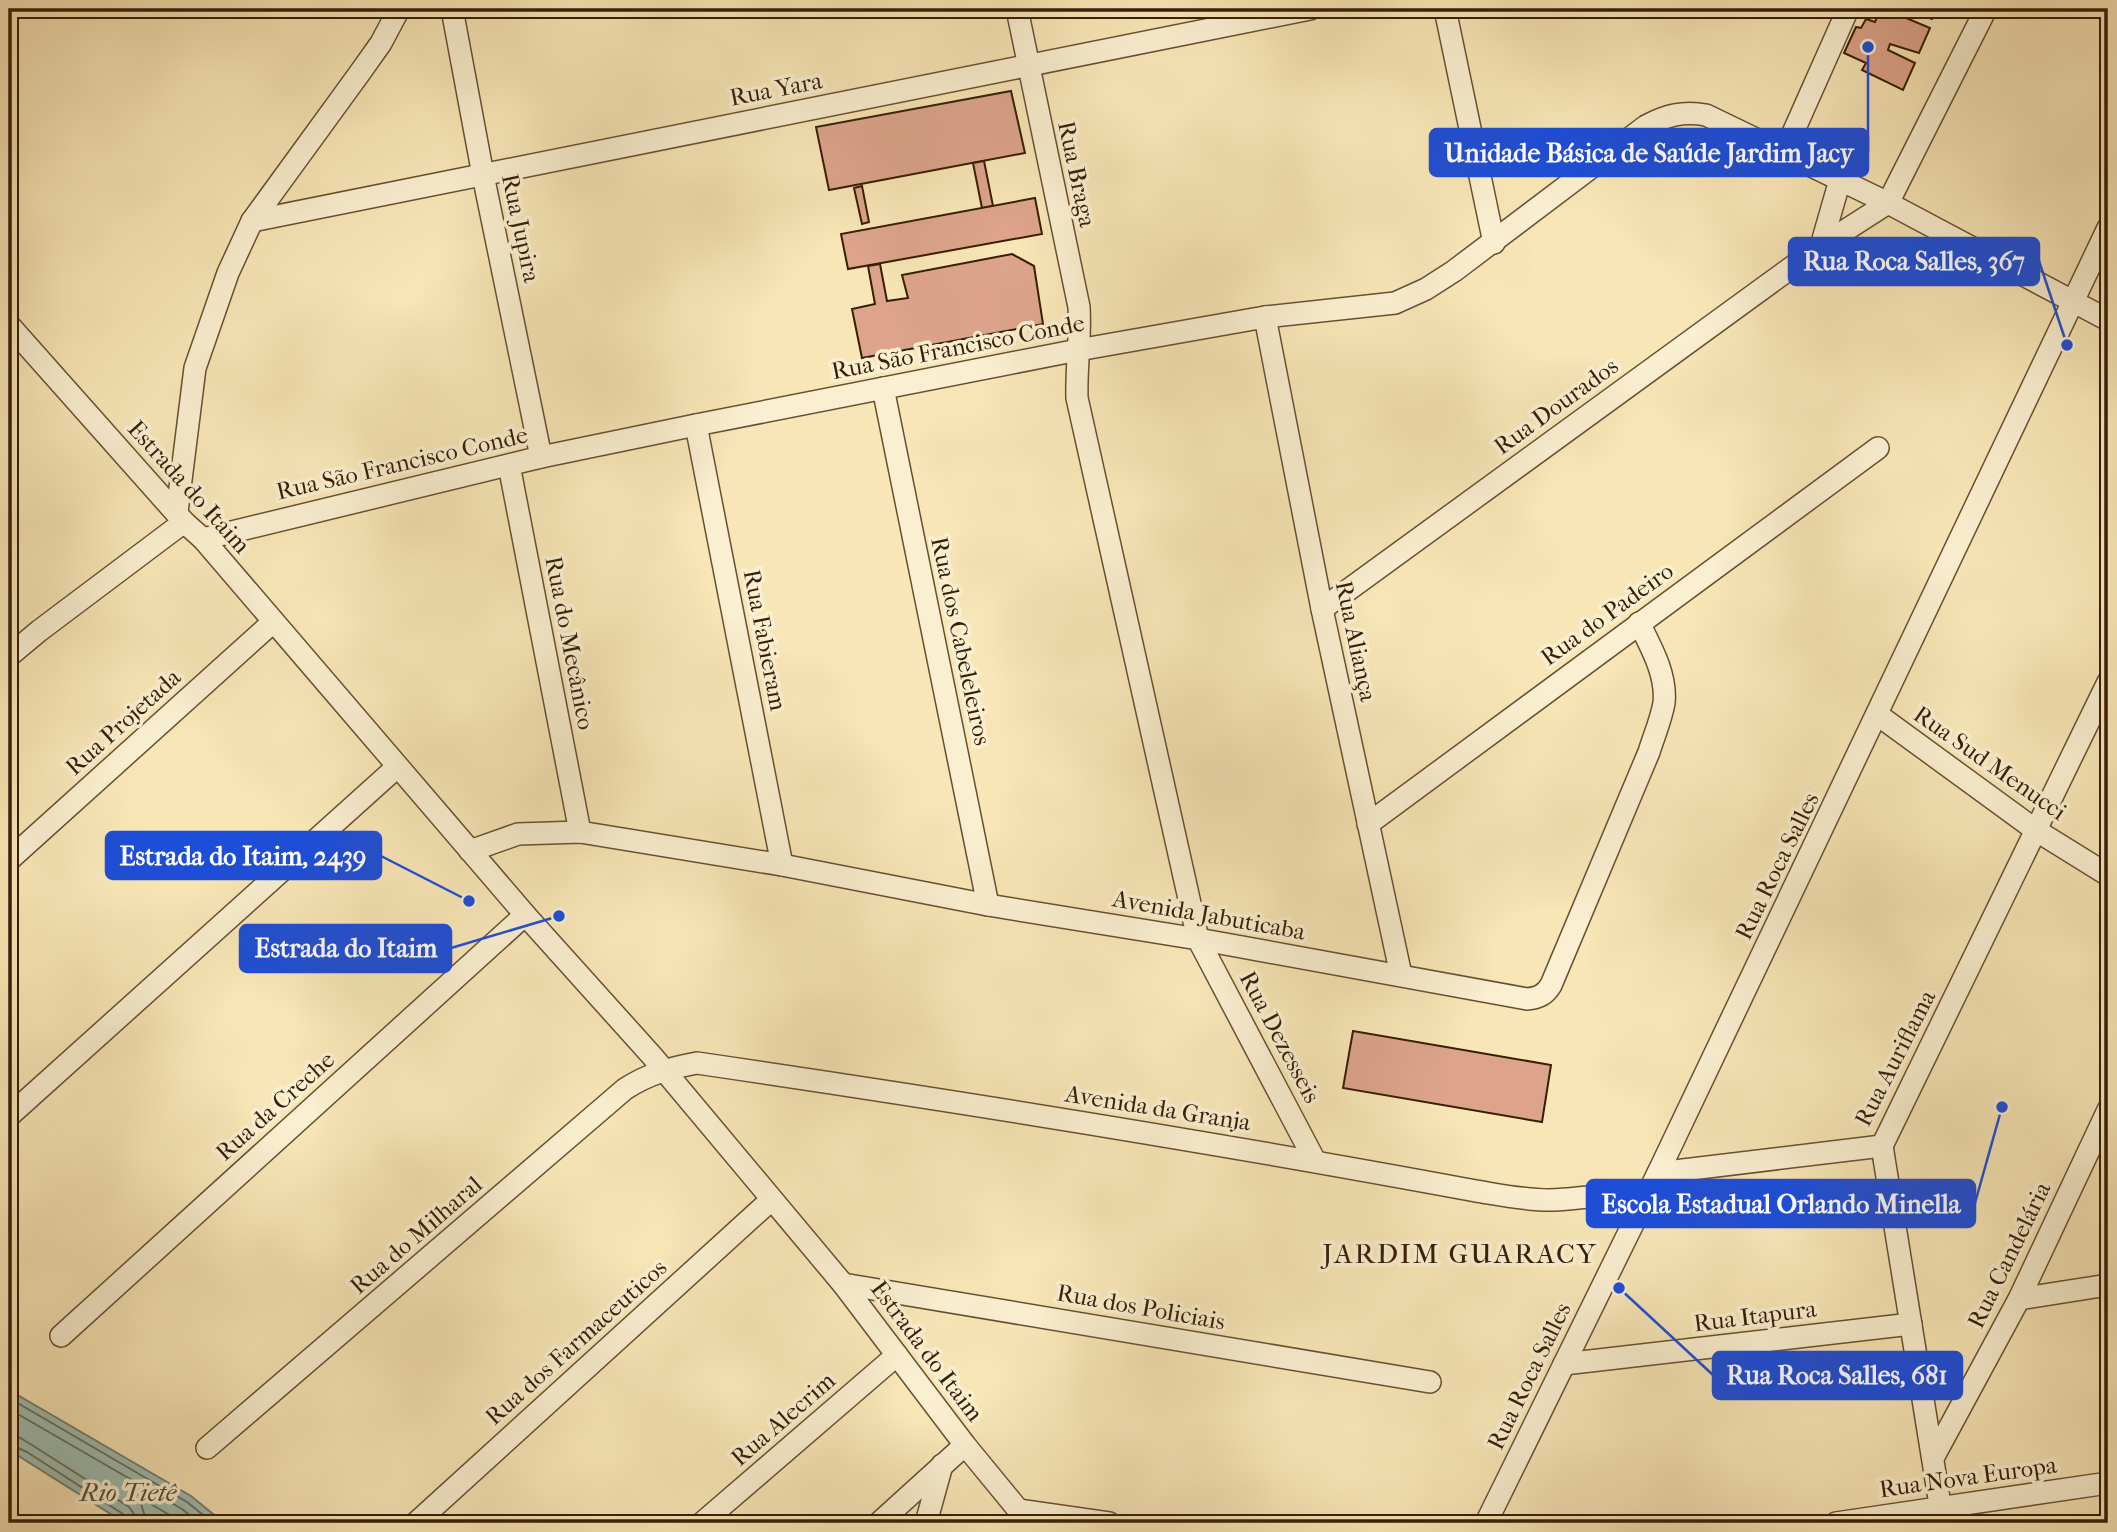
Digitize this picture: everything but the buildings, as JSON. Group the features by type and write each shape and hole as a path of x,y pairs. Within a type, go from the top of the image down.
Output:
{"street":[{"path":"9,656 180,517 195,368 229,273 252,221 381,43 399,9"},
{"name":"Rua Jupira","path":"452,9 541,457"},
{"name":"Rua Braga","path":"1017,9 1079,307 1081,330 1078,350"},
{"name":"Rua Yara","path":"252,221 1310,9"},
{"path":"1445,9 1494,243"},
{"path":"1848,9 1784,153 1888,203 2108,320"},
{"path":"1888,203 1986,9"},
{"name":"Rua São Francisco Conde","path":"203,539 509,464 696,425 1078,350 1265,317 1395,303 1426,289 1494,243 1646,126 1675,113 1706,115 1784,153"},
{"path":"1821,246 1840,180"},
{"name":"Rua Dourados","path":"1322,609 1821,246 1888,203"},
{"name":"Rua Roca Salles","path":"1486,1523 1878,715 2108,228"},
{"name":"Rua Aliança","path":"1265,317 1322,609 1401,975"},
{"name":"Estrada do Itaim","path":"9,326 180,517 203,539 525,915 664,1070 843,1284 1023,1517"},
{"path":"1078,350 1077,398 1198,939"},
{"name":"Rua dos Cabeleleiros","path":"883,388 988,905"},
{"name":"Rua Fabieram","path":"696,425 782,865"},
{"name":"Rua do Padeiro","path":"1368,824 1878,448"},
{"name":"Rua do Mecânico","path":"509,464 580,832"},
{"name":"Rua Projetada","path":"9,860 273,622"},
{"name":"Avenida Jabuticaba","path":"470,851 519,834 580,832 782,865 988,905 1198,939 1527,999 1548,991 1649,752 1662,711 1663,680 1639,623"},
{"name":"Rua Auriflama","path":"1658,1173 1882,1146 2108,682"},
{"name":"Rua Sud Menucci","path":"1878,715 2037,831 2108,875"},
{"path":"9,1116 397,767"},
{"name":"Rua da Creche","path":"61,1336 525,915"},
{"name":"Rua Dezesseis","path":"1198,939 1315,1161"},
{"name":"Avenida da Granja","path":"664,1070 697,1063 919,1095 1315,1161 1514,1198 1553,1200 1610,1194 1643,1203"},
{"name":"Rua do Milharal","path":"207,1448 625,1089 664,1070"},
{"name":"Rua Candelária","path":"1933,1458 2019,1299 2108,1110"},
{"path":"1882,1146 1942,1515"},
{"name":"Rua dos Farmaceuticos","path":"416,1523 771,1200"},
{"name":"Rua dos Policiais","path":"843,1284 1430,1382"},
{"path":"2019,1299 2108,1285"},
{"name":"Rua Itapura","path":"1564,1364 1911,1324"},
{"name":"Rua Alecrim","path":"702,1523 897,1355"},
{"path":"879,1523 965,1445"},
{"path":"926,1523 942,1465"},
{"name":"Rua Nova Europa","path":"1836,1523 1942,1515 2108,1483"},
{"path":"1023,1517 1109,1523"}],"water":[{"name":"Rio Tietê","path":"9,1390 191,1496 224,1523 125,1523 9,1450"}],"place":[{"name":"Unidade Básica de Saúde Jardim Jacy","path":"1868,47"},
{"name":"Rua Roca Salles, 367","path":"2067,345"},
{"name":"Estrada do Itaim, 2439","path":"469,901"},
{"name":"Estrada do Itaim","path":"559,916"},
{"name":"Escola Estadual Orlando Minella","path":"2002,1107"},
{"name":"Rua Roca Salles, 681","path":"1619,1288"}],"district":[{"name":"JARDIM GUARACY","path":"1460,1253"}]}
